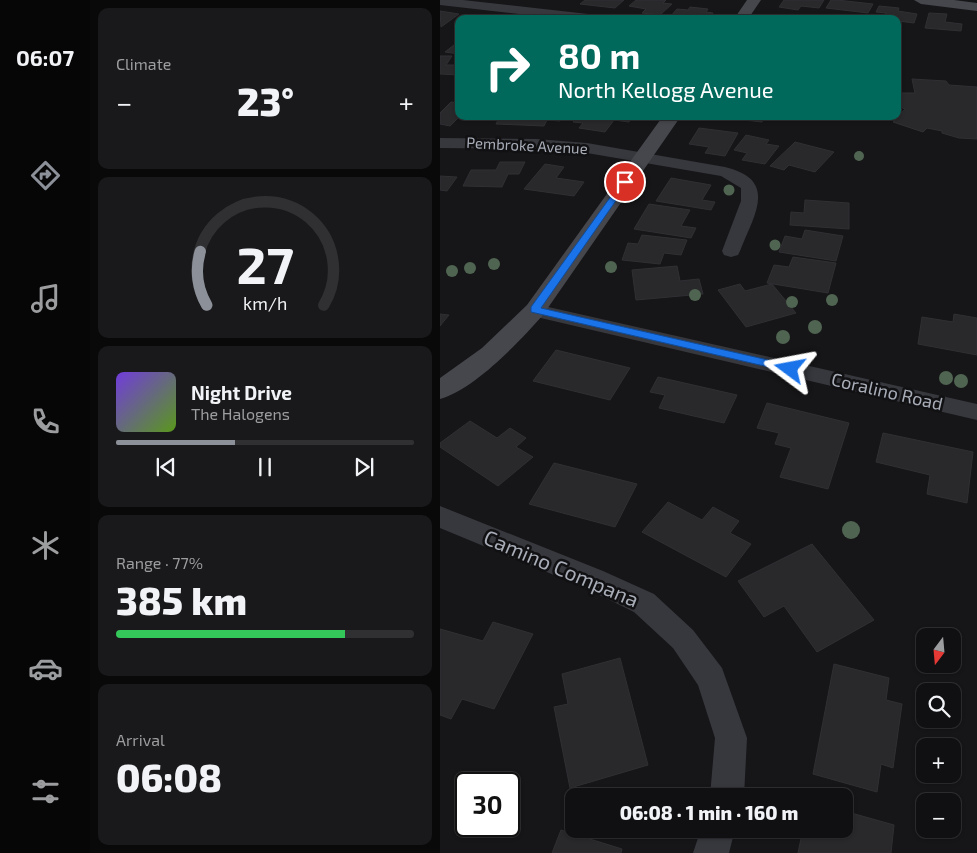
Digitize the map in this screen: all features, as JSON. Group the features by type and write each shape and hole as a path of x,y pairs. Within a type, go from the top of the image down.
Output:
{"street":[{"path":"440,0 552,15"},
{"path":"744,15 754,0"},
{"path":"921,0 977,7"},
{"path":"440,390 482,362 511,336 535,310 669,120"},
{"name":"Pembroke Avenue","path":"440,142 536,144 587,148 725,172 740,179 749,186 750,201 731,250"},
{"name":"Coralino Road","path":"535,310 977,412"},
{"name":"Camino Compana","path":"440,516 459,526 593,578 644,603 683,639 710,678 731,738 728,788"},
{"path":"711,853 715,838"}],"building":[{"path":"585,0 624,0 615,8 580,4"},
{"path":"636,0 666,0 663,3 672,4 660,15 642,13 646,9 629,6"},
{"path":"784,0 824,0 819,8 801,6 798,10 779,7"},
{"path":"831,0 873,4 868,13 826,8"},
{"path":"879,6 899,8 898,11 917,14 914,23 901,21 901,15 885,15 886,13 876,12"},
{"path":"690,7 708,9 706,12 713,13 712,15 672,15 677,9 688,10"},
{"path":"440,11 459,14 455,15 441,27"},
{"path":"929,13 947,14 945,22 962,24 961,31 925,28"},
{"path":"455,44 455,53 445,52"},
{"path":"440,56 452,56 446,65 455,65 455,75 440,74"},
{"path":"912,79 946,81 949,85 977,87 977,139 959,138 942,133 942,131 927,128 923,132 893,122 901,120 901,113 905,109 901,107 901,93 915,93"},
{"path":"451,102 455,102 456,120 450,126 440,124 440,113"},
{"path":"498,120 547,120 544,126 496,124"},
{"path":"575,120 614,120 605,132 579,128 583,123 573,122"},
{"path":"614,120 631,120 629,122"},
{"path":"743,120 763,120 762,122"},
{"path":"699,128 738,133 725,156 705,153 709,147 689,144"},
{"path":"746,135 769,140 766,144 779,146 765,164 742,160 747,153 734,150"},
{"path":"795,142 834,152 815,172 789,165 784,170 770,166"},
{"path":"500,162 525,162 519,174 508,174 502,187 463,186 471,170 496,170"},
{"path":"545,164 564,167 556,178 584,182 574,196 524,189"},
{"path":"440,176 457,177 447,191 440,190"},
{"path":"671,178 711,185 702,200 715,202 711,210 656,201"},
{"path":"805,200 849,203 849,229 790,225 791,212 804,213"},
{"path":"649,204 690,210 681,226 696,228 691,238 634,229"},
{"path":"805,230 843,236 836,261 779,252 785,236 802,239"},
{"path":"642,235 687,240 681,255 664,253 660,264 622,260 628,243 638,244"},
{"path":"793,257 836,263 828,293 767,283 774,265 789,267"},
{"path":"677,266 680,281 699,279 703,294 636,300 632,270"},
{"path":"740,284 745,291 772,284 796,313 746,327 718,290"},
{"path":"440,314 449,315 440,326"},
{"path":"954,314 977,318 977,355 918,344 922,317 953,322"},
{"path":"556,350 630,368 610,400 533,381"},
{"path":"658,377 737,395 724,423 659,408 665,395 650,392"},
{"path":"767,403 849,423 828,489 780,477 791,448 775,444 779,433 757,428"},
{"path":"470,421 497,438 510,428 526,438 516,447 533,457 498,486 440,447 440,443"},
{"path":"883,433 973,452 967,503 927,494 930,475 876,462"},
{"path":"554,463 637,484 615,527 529,504"},
{"path":"668,502 702,520 713,507 739,521 730,533 751,544 726,577 642,532"},
{"path":"812,544 874,620 817,652 784,606 764,617 738,581"},
{"path":"493,622 533,634 494,709 462,699 451,719 440,715 440,629 483,641"},
{"path":"620,658 648,765 570,788 554,707 568,704 562,674"},
{"path":"834,664 889,678 886,700 902,704 893,768 881,764 877,792 813,774"},
{"path":"853,814 894,825 891,853 798,853 801,838 853,838"},
{"path":"561,830 565,831 565,838 587,838 622,849 621,853 552,853"}],"route":[{"path":"625,182 535,310 790,369"}]}
